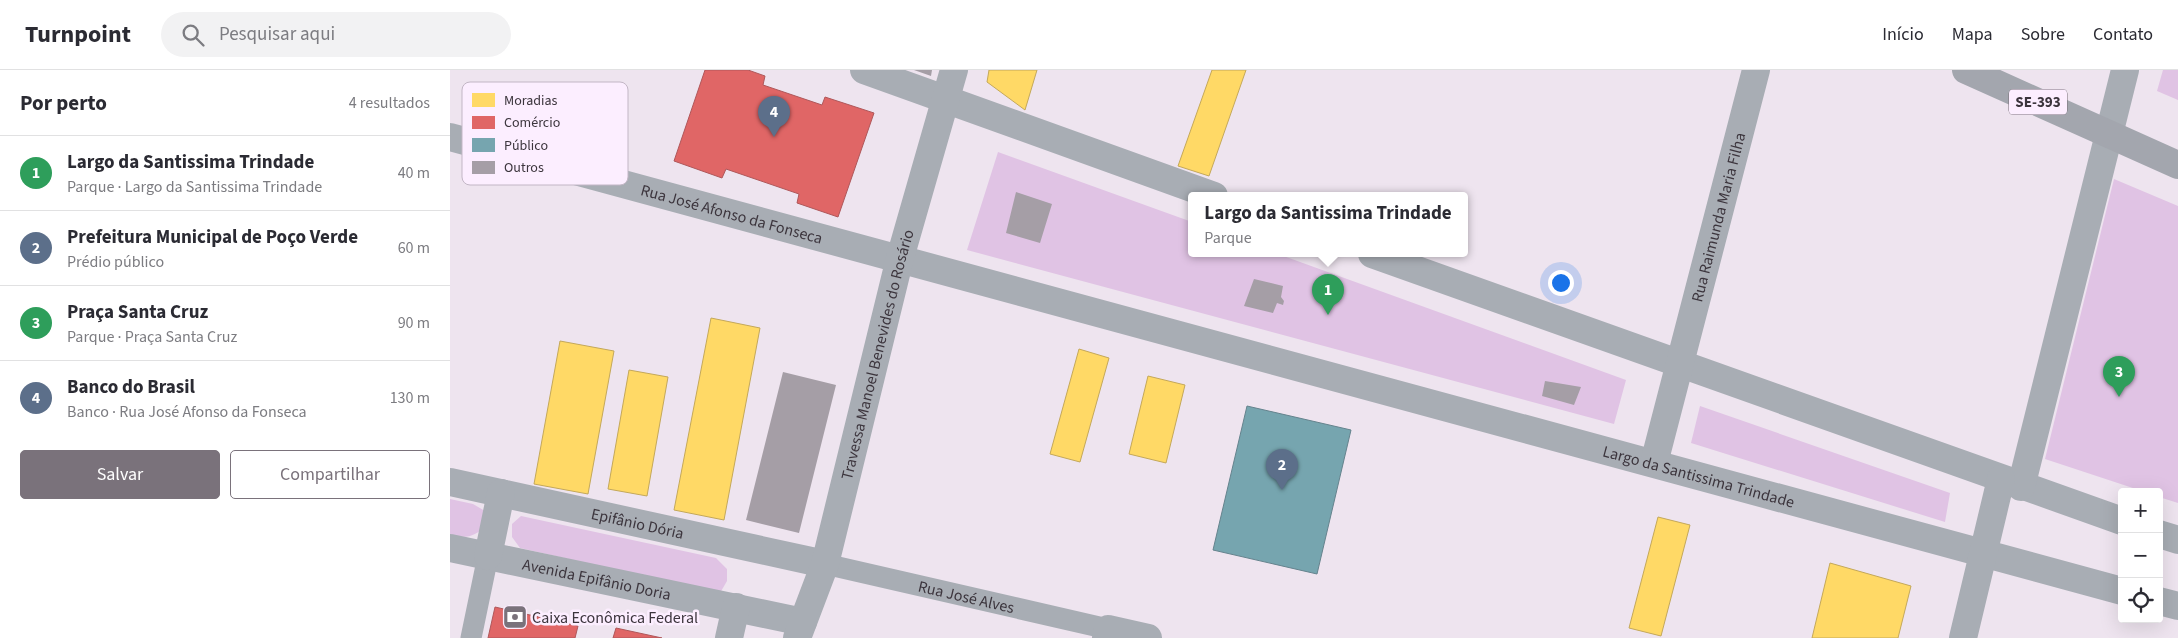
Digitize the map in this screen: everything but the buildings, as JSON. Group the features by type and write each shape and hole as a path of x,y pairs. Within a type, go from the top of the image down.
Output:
{"main road":[{"name":"SE-393","path":"1966,70 2178,165"}],"street":[{"path":"864,70 1203,192"},
{"name":"Travessa Manoel Benevides do Rosário","path":"800,630 825,564 900,258 947,100 954,70"},
{"name":"Rua Raimunda Maria Filha","path":"1654,463 1756,70"},
{"path":"1963,638 1982,554 2011,483 2126,70"},
{"name":"Rua José Afonso da Fonseca","path":"628,185 900,258"},
{"path":"1380,257 1679,365 2118,520"},
{"name":"Largo da Santissima Trindade","path":"900,258 2118,590"},
{"name":"Epifânio Dória","path":"450,482 825,564"},
{"path":"488,556 501,493"},
{"path":"2163,535 2178,540"},
{"name":"Avenida Epifânio Doria","path":"450,548 736,607 800,630"},
{"path":"2163,602 2178,606"},
{"path":"729,638 736,607"},
{"path":"1107,633 1148,638"}],"lane":[{"path":"471,638 488,556"},
{"name":"Rua José Alves","path":"825,564 1107,633"}],"shaded area":[{"path":"2163,70 2178,70 2178,100 2157,91"},
{"path":"998,152 1188,221 1188,257 1286,257 1626,380 1614,424 967,250"},
{"path":"2114,179 2178,206 2178,503 2163,498 2163,488 2133,488 2045,459"},
{"path":"1700,406 1950,493 1945,522 1691,443"},
{"path":"450,499 473,504 485,511 486,525 470,536 450,535"},
{"path":"521,516 716,558 727,569 727,581 720,593 520,548 512,537 512,524"}],"place":[{"name":"Banco do Brasil","path":"774,137"},
{"name":"Largo da Santissima Trindade","path":"1328,315"},
{"name":"Praça Santa Cruz","path":"2119,397"},
{"name":"Prefeitura Municipal de Poço Verde","path":"1282,490"},
{"name":"Caixa Econômica Federal","path":"515,617"}]}
